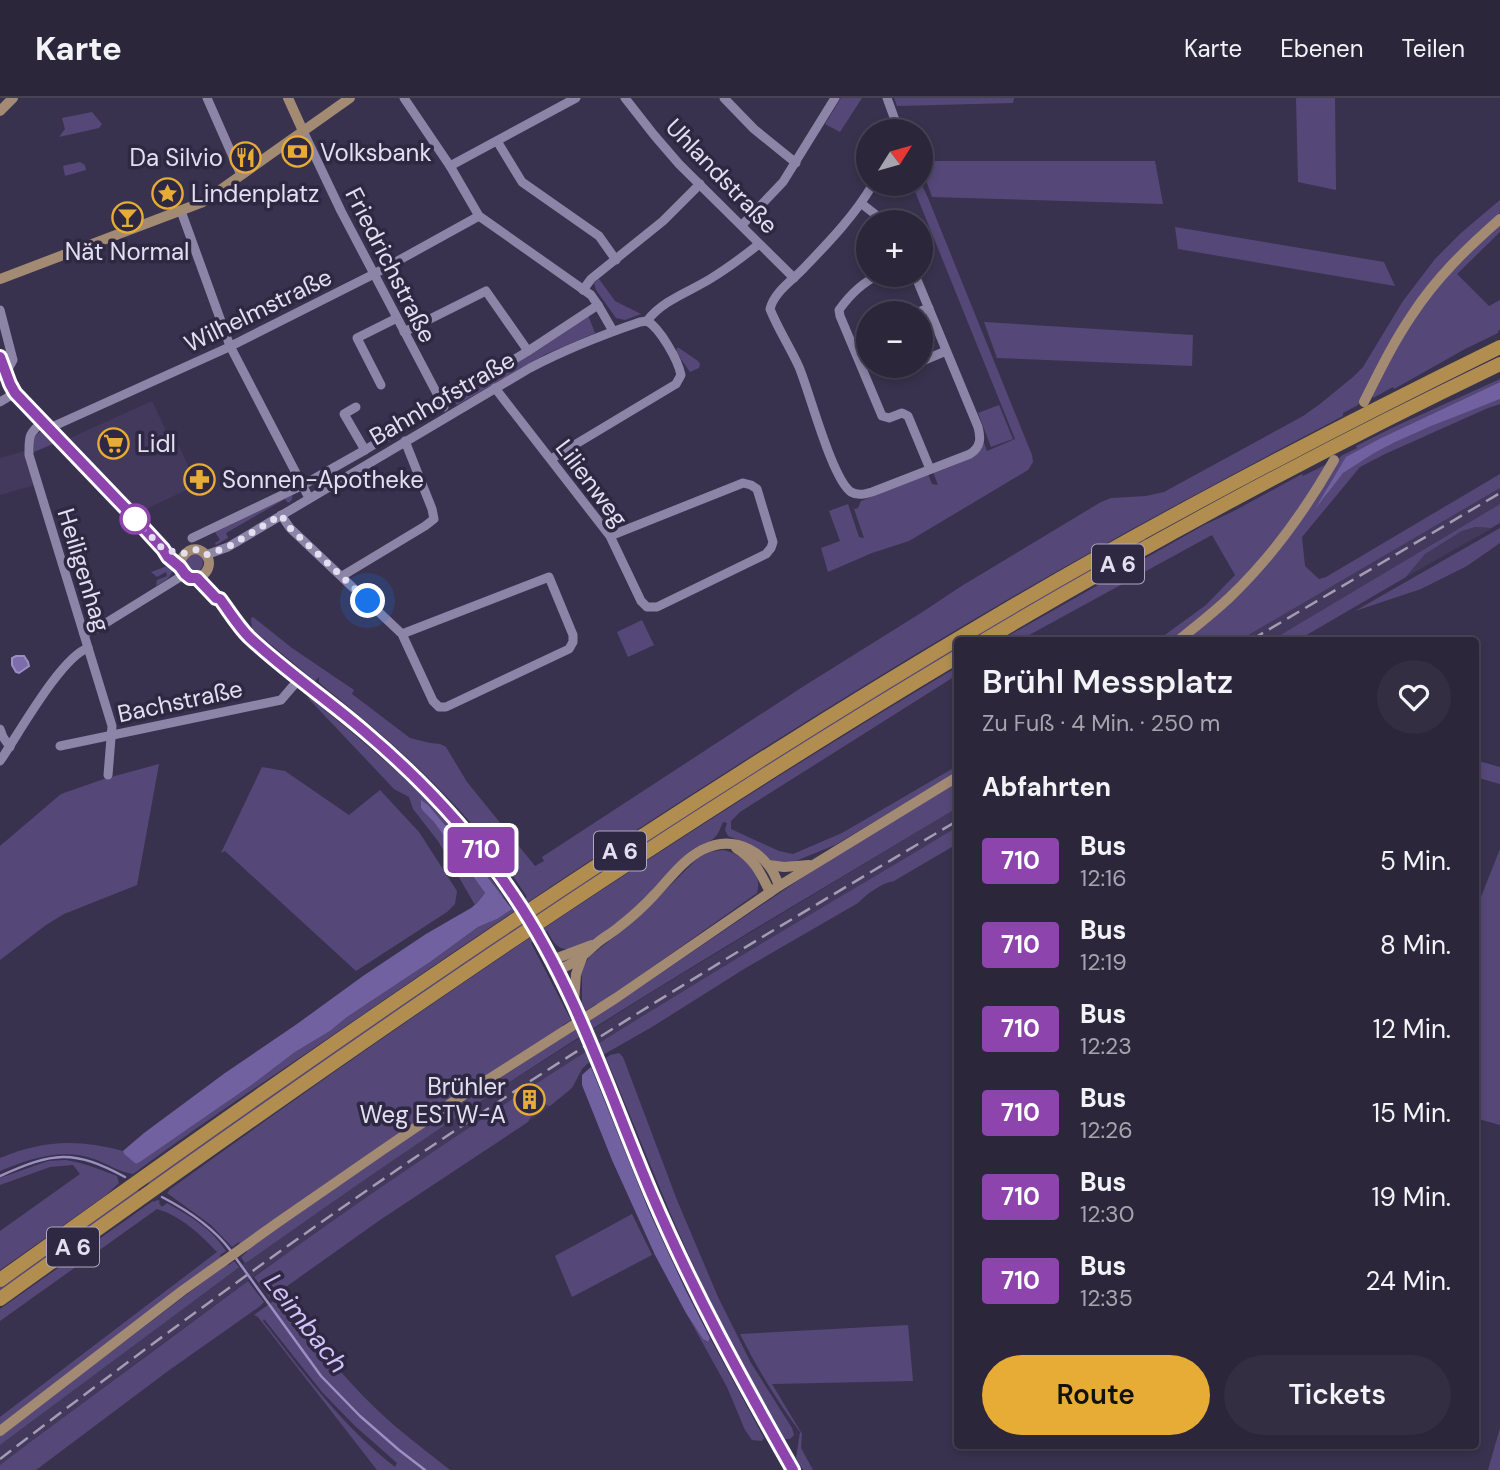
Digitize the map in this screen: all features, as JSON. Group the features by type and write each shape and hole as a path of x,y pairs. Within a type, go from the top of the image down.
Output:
{"highway":[{"name":"A 6","path":"961,637 1157,524 1345,424 1365,407 1500,346"},
{"name":"A 6","path":"990,637 1091,579 1333,454 1356,436 1500,364"},
{"path":"1443,392 1500,372"},
{"name":"A 6","path":"0,1280 187,1146 590,870 891,678 954,641"},
{"name":"A 6","path":"0,1299 513,941 752,783 954,659"}],"main road":[{"path":"0,111 13,98"},
{"path":"288,98 303,131"},
{"path":"0,279 203,202 350,98"},
{"path":"1365,407 1392,348 1421,302 1464,251 1500,219"},
{"path":"0,357 15,393 168,557 190,578 205,567"},
{"path":"1183,637 1226,601 1263,562 1313,496 1333,454"},
{"path":"163,549 183,554"},
{"path":"183,570 183,554 195,549 203,552 205,567 220,599 250,637 410,771 467,832 514,896 555,965 575,1008 686,1272 793,1470"},
{"path":"0,1431 233,1254 384,1149 616,998 812,864 954,779"},
{"path":"575,1008 576,974 582,958 630,918 693,856 713,846 731,844 747,847 769,865 776,876 774,889"},
{"path":"731,844 745,853 774,889"},
{"path":"769,865 784,867 812,864"},
{"path":"555,965 598,943"},
{"path":"555,965 582,958"}],"street":[{"path":"208,98 241,175"},
{"path":"404,98 450,166 479,216 591,295 613,331"},
{"path":"450,166 576,98"},
{"name":"Uhlandstraße","path":"625,98 679,164 794,278"},
{"path":"724,98 754,128 796,163"},
{"path":"741,225 783,182 835,98"},
{"path":"887,98 895,119"},
{"name":"Friedrichstraße","path":"303,131 374,274 449,415"},
{"path":"497,141 523,182 599,236 616,260"},
{"path":"583,290 591,279 663,221 701,184"},
{"path":"866,196 862,204 776,295 770,309 799,368 833,464 844,485 853,493 863,495 872,492 975,451 980,442 978,427 933,318"},
{"path":"862,204 870,210"},
{"path":"181,211 230,346 309,498"},
{"name":"Wilhelmstraße","path":"47,425 54,426 230,346 374,274 479,216"},
{"path":"551,459 676,384 681,375 680,366 654,325 647,321 664,305 718,274 760,244"},
{"path":"860,287 839,310 840,317 881,416 908,416 930,468"},
{"path":"404,332 486,291 528,351"},
{"name":"Bahnhofstraße","path":"192,538 303,485 365,450 528,351 598,304"},
{"path":"0,310 13,360 5,371"},
{"path":"381,386 357,338 397,318"},
{"name":"Bahnhofstraße","path":"205,567 228,547 495,388 559,353 613,331 647,321"},
{"path":"933,356 946,351"},
{"name":"Lilienweg","path":"495,388 610,536 641,601 648,607 657,607 766,554 772,548 773,542 757,489 743,483 610,536"},
{"path":"0,402 15,393"},
{"path":"356,407 344,414 365,450"},
{"name":"Heiligenhag","path":"47,425 31,432 29,455 109,713 112,726 108,775"},
{"path":"342,576 434,519 405,441"},
{"path":"281,515 290,528 402,634 433,701 439,707 569,649 573,642 573,635 549,577 402,634"},
{"path":"84,634 101,626 183,570"},
{"path":"0,761 45,692 63,669 82,650 88,648"},
{"name":"Bachstraße","path":"60,746 281,700 299,679"},
{"path":"0,729 10,747"}],"shaded area":[{"path":"841,98 862,98 840,132 825,124"},
{"path":"894,98 1014,98 1013,103 897,106"},
{"path":"1296,98 1335,98 1336,190 1298,182"},
{"path":"92,112 102,124 99,128 59,137 65,129 62,118"},
{"path":"933,161 1155,161 1163,204 932,197"},
{"path":"80,162 85,165 86,170 65,176 63,166"},
{"path":"917,196 927,196 933,210 923,210"},
{"path":"1500,200 1500,213 1477,233 1384,355 1358,405 1343,413 1343,416 1059,570 816,716 520,907 133,1174 85,1156 72,1154 36,1158 0,1171 0,1158 31,1148 61,1143 91,1144 123,1151 136,1164 140,1162 295,1052 330,1031 478,927 497,919 527,897 483,837 434,783 380,733 323,686 319,677 315,681 252,629 251,618 354,690 352,694 410,738 446,747 467,782 535,866 544,861 542,857 804,686 1101,502 1111,498 1164,492 1303,416 1363,367 1403,301 1435,259"},
{"path":"933,210 1033,462 1028,470 909,541 828,572 821,548 840,541 829,511 848,504 859,537 864,538 854,509 858,508 861,501 928,474 932,484 938,485 933,472 975,456 984,443 987,451 1015,439 933,236"},
{"path":"1500,224 1500,232 1457,274 1489,306 1500,300 1498,333 1373,398 1372,395 1400,344 1431,295 1461,260"},
{"path":"1175,227 1384,262 1395,286 1178,249"},
{"path":"599,279 615,301 641,314 625,320 616,318 596,290 594,283"},
{"path":"588,315 595,333 546,354 457,405 454,401"},
{"path":"984,322 1193,335 1192,366 997,358"},
{"path":"677,348 698,361 699,368 690,372 676,352"},
{"path":"1500,379 1500,382 1347,457 1321,502 1344,472 1378,449 1500,399 1500,404 1360,467 1302,537 1305,566 1319,579 1500,474 1500,488 1245,637 1189,637 1317,497 1341,456 1396,426"},
{"path":"1500,382 1500,399 1431,426 1374,453 1343,473 1315,509 1346,457"},
{"path":"152,401 174,448 179,446 197,485 139,514 68,439"},
{"path":"999,405 1013,439 991,447 978,413"},
{"path":"41,431 53,444 34,452 33,438"},
{"path":"25,451 35,485 0,495 0,458"},
{"path":"1327,464 1298,511 1245,577 1176,637 1162,637 1206,605 1235,575 1212,535 1025,637 1006,637 1204,525 1302,474 1303,476"},
{"path":"1500,488 1500,504 1277,637 1245,637"},
{"path":"292,493 292,499 288,503 285,499 226,533 228,538 216,545 220,540 215,532 210,532"},
{"path":"1500,504 1500,523 1491,528 1475,527 1462,531 1425,554 1406,577 1303,637 1277,637"},
{"path":"1496,526 1406,577 1425,554 1462,531 1472,527"},
{"path":"1500,528 1500,543 1467,566 1421,589 1355,611"},
{"path":"1144,537 1147,541 979,637 970,637"},
{"path":"194,554 200,557 203,563 200,569 194,572 188,569 185,563 188,557"},
{"path":"170,565 173,568 171,574 156,586 157,580 167,576 166,572 157,577 151,572"},
{"path":"642,620 654,645 628,657 617,632"},
{"path":"954,647 954,653 150,1184 146,1182 401,1004 701,804"},
{"path":"24,656 29,666 19,673 12,665 12,658"},
{"path":"954,669 954,677 740,812 731,821 731,829 779,851 793,854 842,833 954,768 954,774 835,845 793,862 771,860 753,846 728,836 725,830 727,823 723,822 714,838 688,853 631,911 597,938 581,946 566,949 556,945 547,931 531,943 571,1020 563,1025 563,1028 240,1244 239,1242 232,1247 211,1225 167,1193 459,986 656,854"},
{"path":"308,698 420,793 480,862 504,897 428,805 421,801 423,811 434,822 485,893 475,905 438,841 413,809 409,797 394,789"},
{"path":"1479,761 1500,767 1500,784 1479,778"},
{"path":"159,764 137,885 64,914 0,960 0,846 61,794"},
{"path":"262,767 285,771 349,815 380,790 419,832 457,891 455,904 447,912 356,971 225,851 221,853"},
{"path":"954,783 954,810 709,956 562,1048 245,1263 241,1257 246,1250 414,1134 843,851"},
{"path":"421,800 469,853 512,909 478,927 136,1164 123,1151 144,1133 363,976 471,908 485,893 434,822 423,811"},
{"path":"954,810 954,829 665,1002 465,1131 264,1269 0,1465 0,1445 233,1271 393,1159 657,989"},
{"path":"954,829 954,846 894,881 879,886 858,903 587,1064 572,1088 550,1106 546,1105 536,1090 521,1099 531,1117 528,1122 380,1220 270,1298 254,1277 492,1112 716,971"},
{"path":"1500,849 1500,1125 1479,1119 1479,902"},
{"path":"723,850 737,855 754,871 757,893 597,1006 596,1004 586,1011 582,1003 580,974 589,957 633,922 698,858"},
{"path":"619,1053 623,1057 677,1200 718,1297 751,1363 792,1428 794,1435 790,1439 785,1439 753,1382 689,1256 606,1058"},
{"path":"606,1066 684,1253 779,1436 705,1300 662,1208"},
{"path":"591,1067 649,1211 710,1338 708,1342 703,1339 686,1313 655,1255 612,1160 582,1085 582,1075"},
{"path":"596,1072 679,1266 764,1427 764,1432 712,1338 671,1255"},
{"path":"536,1090 546,1105 550,1106 530,1121 520,1101"},
{"path":"66,1160 117,1176 119,1183 0,1270 0,1231 80,1174 73,1165 50,1167 0,1185 0,1178 48,1161"},
{"path":"136,1189 140,1192 0,1292 0,1286"},
{"path":"157,1200 162,1207 167,1203 200,1224 226,1251 220,1255 221,1258 0,1426 0,1417 217,1252 182,1221 157,1209 0,1321 0,1309"},
{"path":"632,1214 652,1255 572,1297 555,1256"},
{"path":"234,1261 239,1267 234,1271 0,1445 0,1436"},
{"path":"248,1281 264,1302 259,1307 36,1470 0,1470 0,1465"},
{"path":"279,1297 284,1300 295,1318 298,1317 362,1395 450,1470 377,1470 254,1315","holes":["264,1319 322,1392 397,1463 395,1467 358,1434 324,1398"]},
{"path":"686,1313 703,1339 707,1342 710,1338 764,1438 762,1441 752,1440 745,1430 727,1387"},
{"path":"908,1325 913,1381 772,1384 802,1434 801,1448 813,1470 803,1470 796,1458 800,1432 768,1384 740,1334"},
{"path":"1500,1428 1500,1470 1488,1470"}],"waterway":[{"name":"Leimbach","path":"0,1176 35,1162 63,1157 91,1162 125,1177"},
{"name":"Leimbach","path":"162,1197 200,1220 231,1251"},
{"name":"Leimbach","path":"235,1257 321,1376 360,1416 425,1470"}],"railway":[{"path":"1256,637 1500,493"},
{"path":"0,1459 255,1269 452,1133 681,986 954,823"}],"bus line":[{"name":"710","path":"0,357 15,393 129,512 168,557 185,574 190,578 197,578 220,599 250,637 410,771 455,818 490,862 529,919 557,970 589,1039 686,1272 737,1371 793,1470"}],"place":[{"name":"Volksbank","path":"297,152"},
{"name":"Da Silvio","path":"246,157"},
{"name":"Lindenplatz","path":"168,193"},
{"name":"Nät Normal","path":"127,217"},
{"name":"Lidl","path":"114,443"},
{"name":"Sonnen-Apotheke","path":"199,479"},
{"name":"Brühler Weg ESTW-A","path":"529,1100"}],"route":[{"path":"135,519 163,549 183,554 195,549 206,555 228,547 281,515 290,528 368,601"}]}
